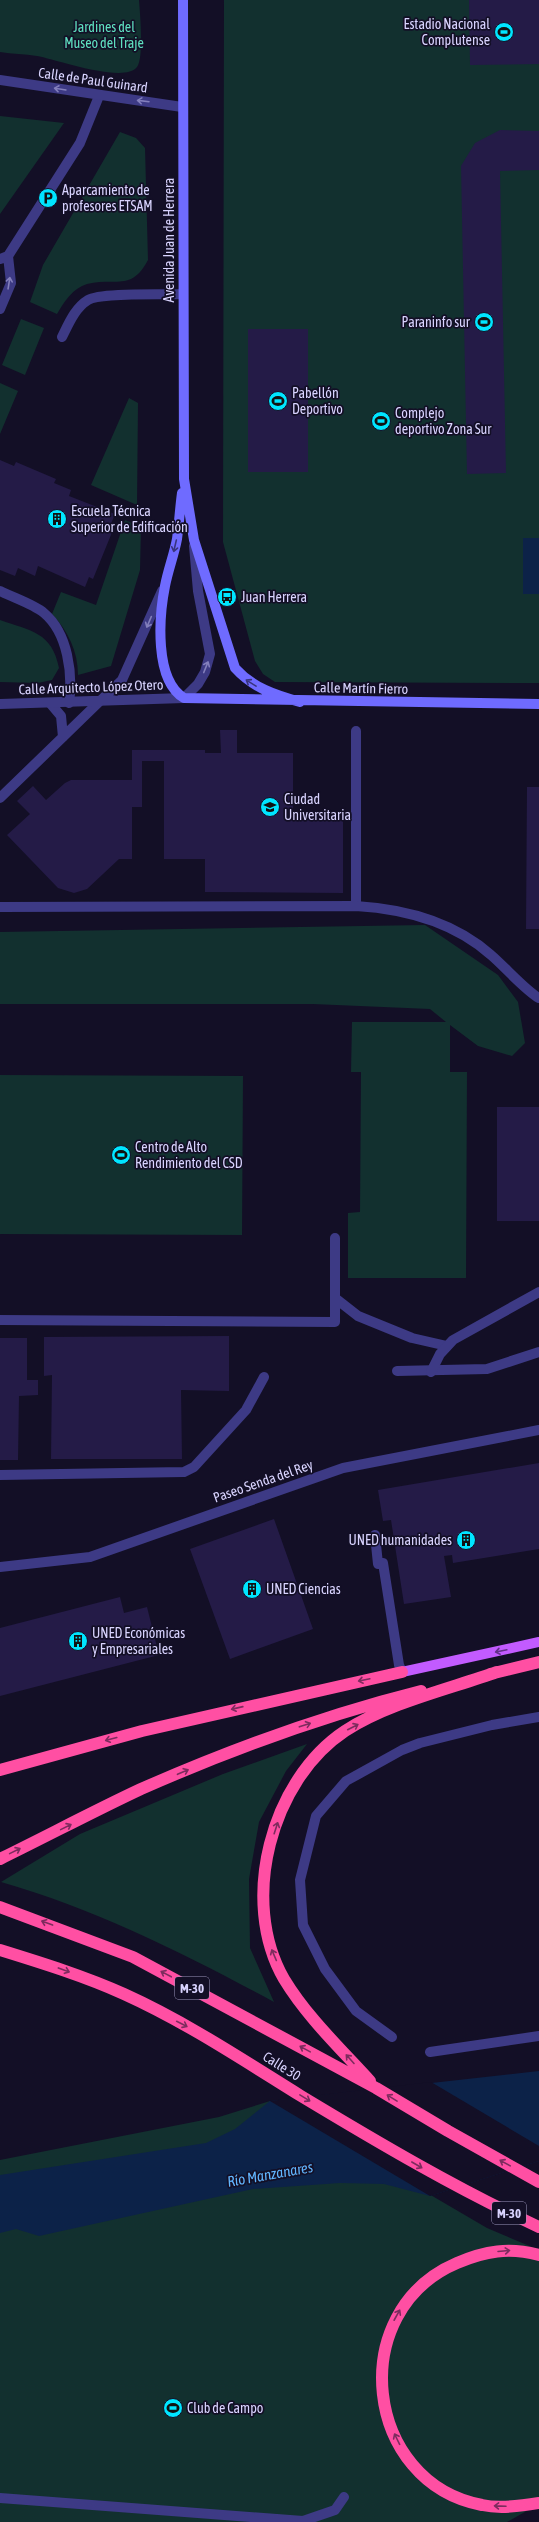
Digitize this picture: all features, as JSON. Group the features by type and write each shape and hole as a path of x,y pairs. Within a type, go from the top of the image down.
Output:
{"highway":[{"path":"0,1859 141,1789 254,1742 370,1704 539,1662"},
{"path":"0,1770 142,1731 402,1672"},
{"path":"376,2088 307,2012 284,1978 270,1945 262,1904 266,1858 282,1808 313,1758 346,1731 387,1710 497,1672"},
{"name":"Calle 30","path":"0,1907 133,1957 376,2088 448,2131 539,2182"},
{"name":"Calle 30","path":"0,1950 61,1969 123,1994 190,2027 260,2071 479,2200 539,2227"},
{"path":"539,2255 517,2250 492,2252 466,2259 441,2270 418,2287 400,2310 388,2333 382,2358 381,2383 389,2421 398,2443 412,2465 430,2482 460,2499 482,2506 515,2507 539,2503"}],"main road":[{"name":"Avenida Juan de Herrera","path":"183,0 182,106 184,479"},
{"path":"184,479 194,540 235,668 245,679 263,690 300,702"},
{"path":"184,479 177,539 165,586 161,625 161,654 171,686 176,694 184,698"},
{"name":"Calle Martín Fierro","path":"184,698 300,702 539,704"},
{"path":"402,1672 539,1642"}],"street":[{"name":"Calle de Paul Guinard","path":"0,80 99,96 182,106"},
{"path":"0,309 11,283 4,257 80,143 99,96"},
{"path":"62,337 73,314 89,299 111,295 183,294"},
{"path":"184,698 198,684 205,672 210,654 198,591 194,540"},
{"path":"0,798 122,680 165,586"},
{"path":"0,591 44,613 56,629 65,646 71,686 69,702"},
{"name":"Calle Arquitecto López Otero","path":"0,704 184,698"},
{"path":"50,703 61,716 63,737"},
{"path":"356,731 356,906"},
{"path":"0,907 356,906 390,908 426,918 454,930 481,946 539,998"},
{"path":"0,1320 335,1322 334,1238"},
{"path":"431,1372 440,1354 453,1340 539,1292"},
{"path":"335,1298 358,1316 412,1338 447,1346"},
{"path":"397,1371 431,1372 487,1369 539,1352"},
{"path":"0,1475 184,1472 194,1467 246,1410 264,1377"},
{"name":"Paseo Senda del Rey","path":"0,1568 90,1557 343,1468 539,1430"},
{"path":"375,1535 378,1564 383,1563 399,1665 402,1672"},
{"path":"392,2037 356,2011 325,1969 304,1925 300,1880 316,1816 346,1781 402,1750 420,1743 485,1727 539,1718"},
{"path":"430,2052 539,2036"},
{"path":"0,2498 303,2522 335,2510 344,2497"}],"green space":[{"name":"Jardines del Museo del Traje","path":"0,0 139,0 141,45 137,67 130,72 104,72 37,56 0,52"},
{"name":"Complejo deportivo Zona Sur","path":"224,0 539,0 539,683 275,682 263,674 255,661 223,542"},
{"path":"0,116 64,123 0,214"},
{"path":"120,132 136,138 145,148 148,260 142,270 129,280 97,282 82,286 69,296 57,314 30,302 43,265"},
{"path":"21,319 44,328 25,375 2,365"},
{"path":"0,383 18,391 0,434"},
{"path":"129,398 138,403 137,505 91,485"},
{"path":"125,520 141,527 140,570 111,666 78,675 78,666 71,642 63,627 52,614 61,592 96,605"},
{"path":"0,620 30,631 45,640 56,656 59,668 52,680 38,683 0,682"},
{"path":"425,925 498,975 518,1002 525,1043 512,1056 478,1046 450,1025 450,1072 467,1072 466,1278 348,1278 348,1213 360,1212 361,1072 351,1072 352,1022 446,1022 430,1009 313,1004 0,1004 0,932"},
{"name":"Centro de Alto Rendimiento del CSD","path":"0,1075 243,1076 242,1235 0,1234"},
{"path":"307,1744 286,1771 259,1822 249,1879 250,1948 274,2002 174,1950 106,1919 36,1893 1,1882 80,1834 223,1774"},
{"path":"270,2101 487,2228 539,2250 539,2504 507,2522 0,2522 0,2160 219,2117"}],"water":[{"path":"523,538 539,538 539,594 523,594"},
{"name":"Río Manzanares","path":"539,2071 539,2161 430,2196 384,2184 340,2183 253,2189 39,2236 16,2229 0,2233 0,2175 206,2143 235,2129 270,2101"}],"pier":[{"path":"431,2082 539,2146 539,2161 430,2196 270,2101"}],"building":[{"name":"Estadio Nacional Complutense","path":"469,0 539,0 539,64 470,65"},
{"name":"Paraninfo sur","path":"500,130 539,131 539,170 500,171 506,473 467,474 461,166 475,143"},
{"name":"Pabellón Deportivo","path":"248,329 308,329 308,472 248,472"},
{"name":"Escuela Técnica Superior de Edificación","path":"0,460 14,466 16,462 56,479 54,483 71,490 69,496 115,514 111,524 115,525 93,579 89,577 85,587 38,566 35,576 18,568 15,576 0,570"},
{"path":"220,730 237,730 237,753 293,753 293,814 320,815 320,820 343,820 343,893 205,892 205,859 164,859 164,761 142,761 142,807 132,807 132,859 119,859 87,889 74,893 58,888 7,835 30,814 17,801 33,786 46,800 65,783 71,780 132,780 132,750 205,750 205,753 221,753"},
{"path":"527,787 539,787 539,929 526,929"},
{"path":"497,1107 539,1107 539,1221 497,1221"},
{"path":"229,1336 229,1391 181,1390 182,1459 51,1459 52,1375 44,1376 44,1337"},
{"path":"0,1338 27,1338 27,1380 38,1380 38,1395 19,1396 18,1460 0,1460"},
{"name":"UNED humanidades","path":"539,1463 539,1549 453,1563 452,1555 444,1556 451,1597 404,1604 391,1520 383,1521 378,1490"},
{"name":"UNED Ciencias","path":"274,1519 313,1629 230,1659 190,1549"},
{"name":"UNED Económicas y Empresariales","path":"120,1597 124,1613 147,1607 159,1655 0,1696 0,1628"}],"place":[{"name":"Estadio Nacional Complutense","path":"504,32"},
{"name":"Aparcamiento de profesores ETSAM","path":"48,198"},
{"name":"Paraninfo sur","path":"484,322"},
{"name":"Pabellón Deportivo","path":"278,401"},
{"name":"Complejo deportivo Zona Sur","path":"381,421"},
{"name":"Escuela Técnica Superior de Edificación","path":"57,519"},
{"name":"Juan Herrera","path":"227,597"},
{"name":"Ciudad Universitaria","path":"270,807"},
{"name":"Centro de Alto Rendimiento del CSD","path":"121,1155"},
{"name":"UNED humanidades","path":"466,1540"},
{"name":"UNED Ciencias","path":"252,1589"},
{"name":"UNED Económicas y Empresariales","path":"78,1641"},
{"name":"Club de Campo","path":"173,2408"}]}
